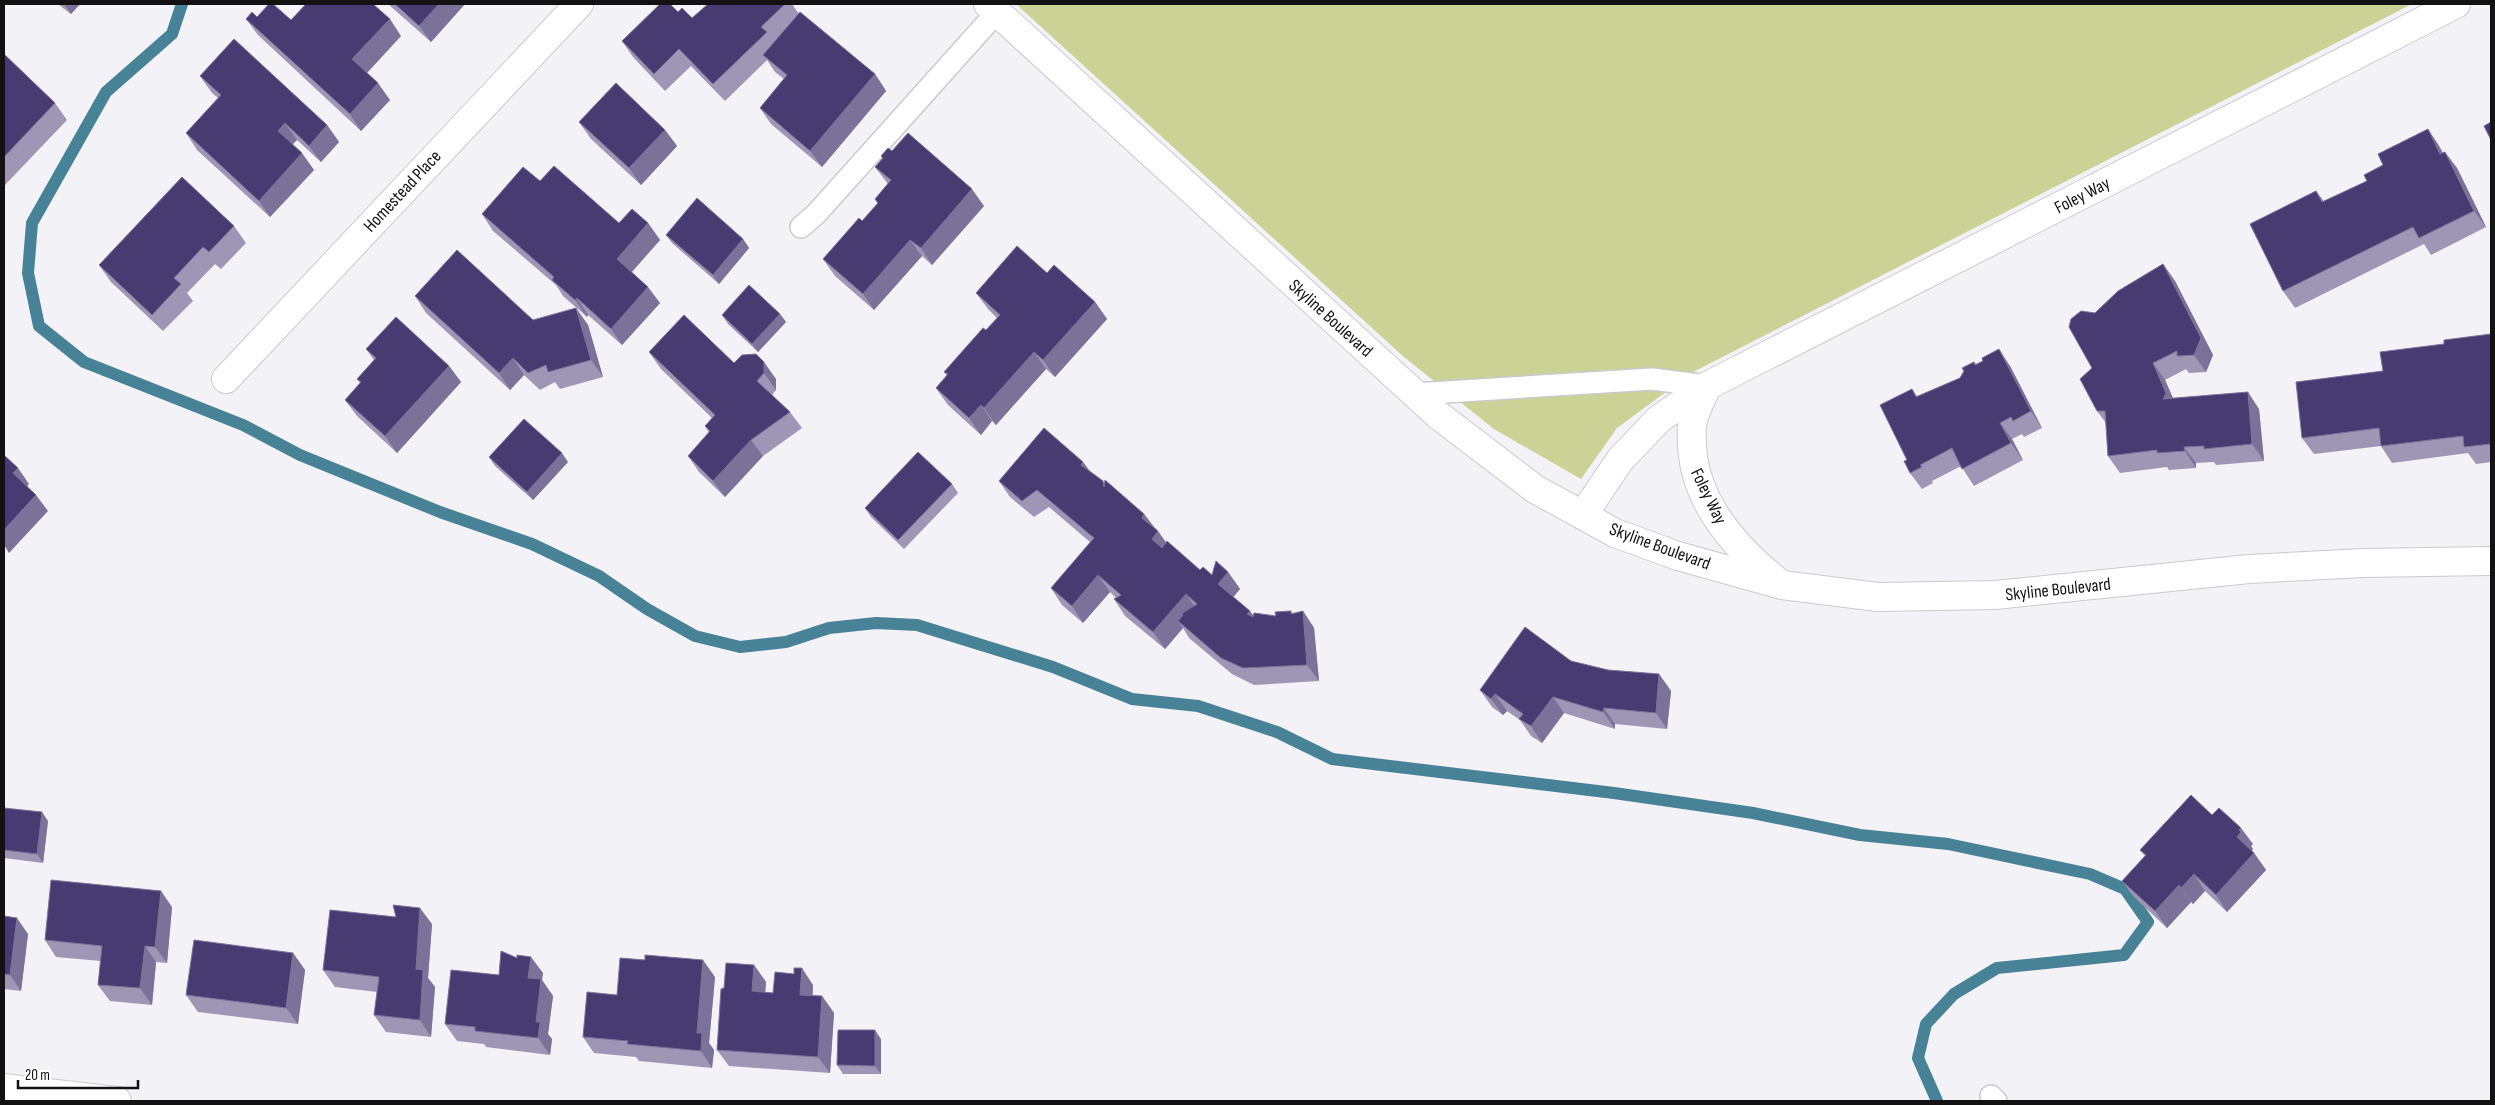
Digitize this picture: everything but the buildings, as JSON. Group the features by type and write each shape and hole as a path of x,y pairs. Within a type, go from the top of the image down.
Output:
{"street":[{"name":"Homestead Place","path":"226,379 579,4"},
{"name":"Foley Way","path":"1583,515 1620,460 1659,419 1707,386 2456,4"},
{"name":"Skyline Boulevard","path":"992,8 1438,415 1535,489 1615,533 1678,556 1782,585 1878,598 1996,595 2250,569 2363,563 2491,561"},
{"name":"Foley Way","path":"1707,386 1692,425 1693,462 1707,499 1720,524 1737,545 1760,568 1782,585"},
{"path":"4,1088 117,1101"}],"lane":[{"path":"801,227 816,214 992,8"},
{"path":"1414,394 1652,379 1707,386"}],"green space":[{"path":"1016,4 2412,4 1693,372 1617,428 1581,479 1494,429 1404,357"}],"waterway":[{"path":"182,4 172,34 106,92 32,223 28,273 39,326 84,362 243,425 300,455 440,512 532,544 599,576 647,609 695,636 740,647 786,642 829,628 876,623 917,625 1053,667 1132,699 1198,706 1277,732 1332,759 1614,793 1753,813 1860,835 1948,844 2090,874 2125,889 2148,922 2124,955 1997,968 1954,994 1926,1024 1918,1058 1937,1101"}]}
